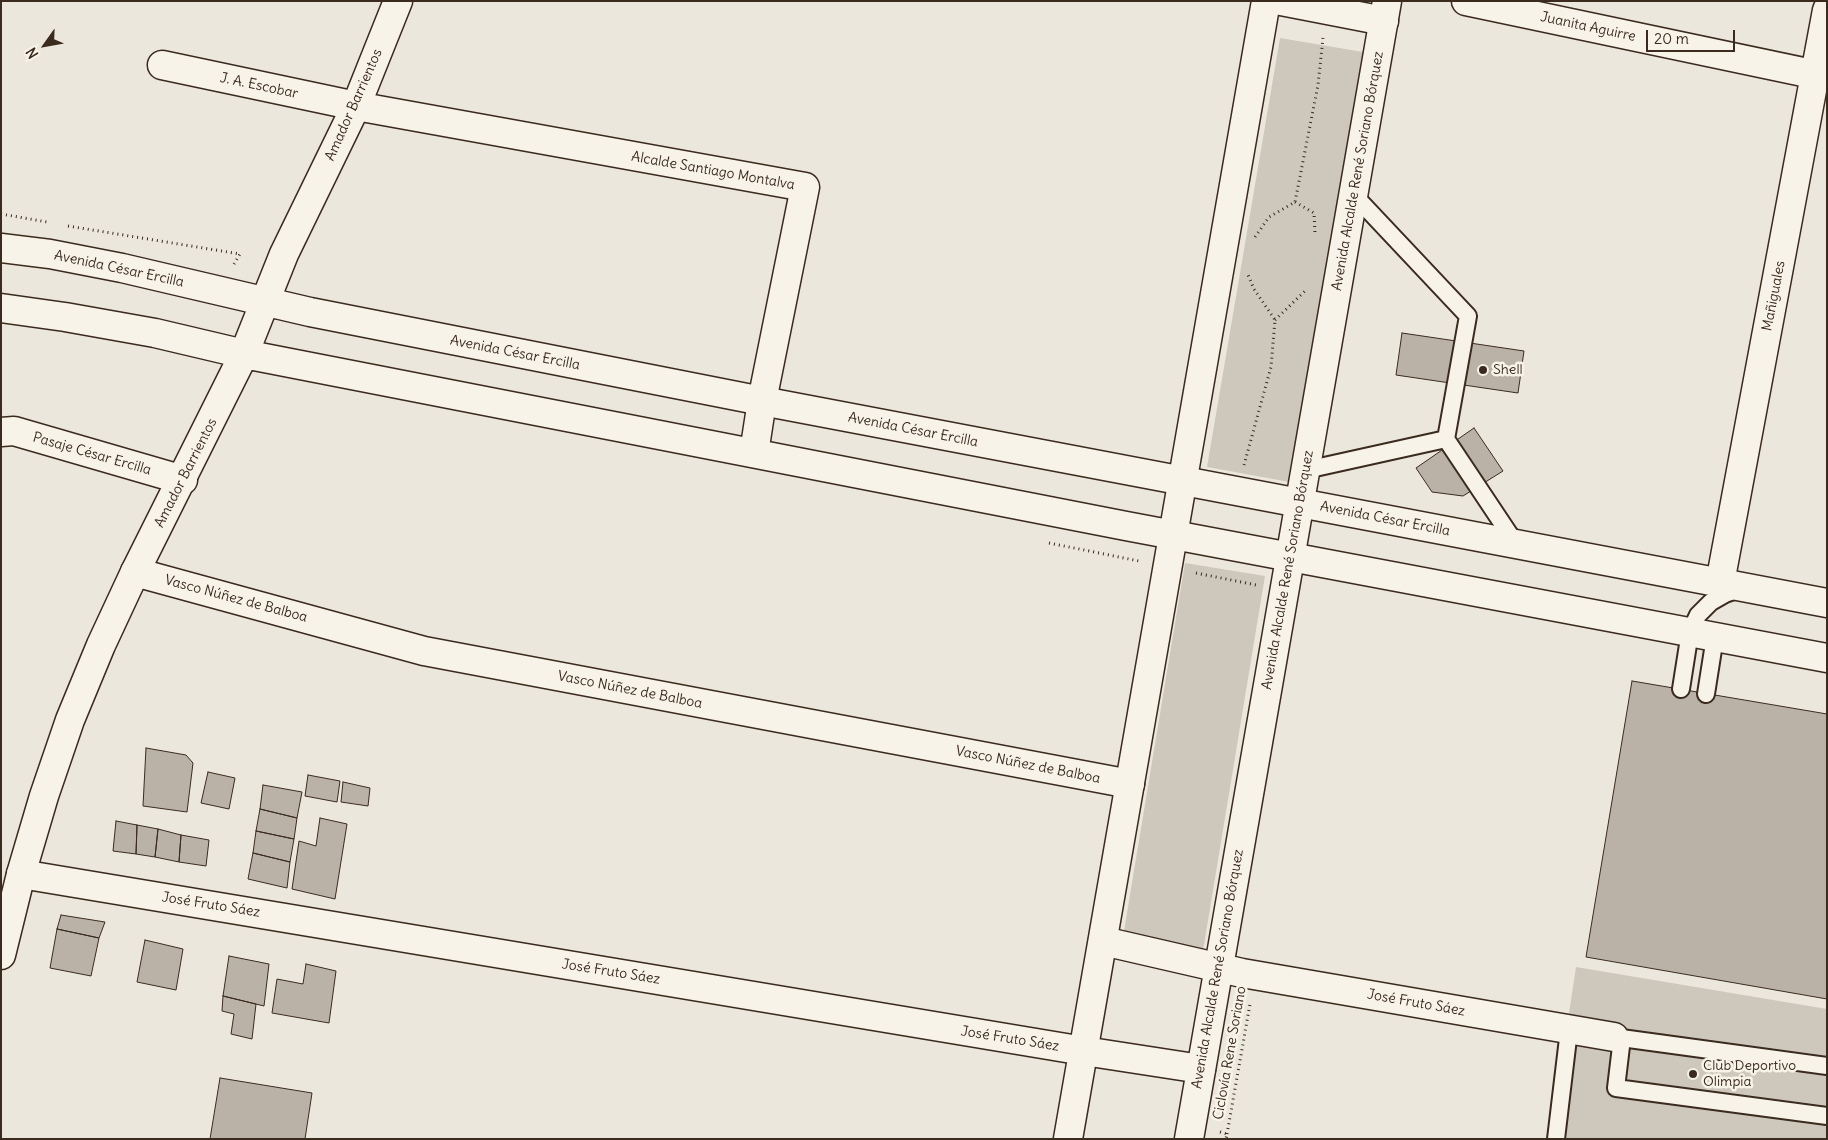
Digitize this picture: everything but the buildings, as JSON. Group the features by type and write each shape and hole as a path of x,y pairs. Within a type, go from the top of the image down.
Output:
{"main road":[{"name":"Amador Barrientos","path":"1,955 21,874 44,796 70,720 101,645 244,354 284,254 356,106 398,1"},
{"path":"1068,1139 1266,1"},
{"path":"1281,1 1326,10 1386,11"},
{"name":"Juanita Aguirre","path":"1466,1 1537,9 1821,76"},
{"name":"Mañiguales","path":"1732,585 1821,76 1827,10"},
{"name":"Avenida Alcalde René Soriano Bórquez","path":"1189,1139 1386,11"},
{"name":"J. A. Escobar","path":"162,65 356,106"},
{"name":"Alcalde Santiago Montalva","path":"356,106 804,187 762,401 754,453"},
{"name":"Avenida César Ercilla","path":"1,248 50,254 122,268 264,302 762,401 1827,603"},
{"path":"1,308 155,333 244,354 1290,557 1827,658"},
{"name":"Pasaje César Ercilla","path":"1,432 14,431 183,480"},
{"name":"Vasco Núñez de Balboa","path":"136,572 424,651 1130,784"},
{"name":"José Fruto Sáez","path":"21,874 1201,1069"},
{"name":"José Fruto Sáez","path":"1103,941 1255,975 1618,1037"}],"lane":[{"path":"1354,196 1468,316 1446,439 1516,544"},
{"path":"1306,470 1446,439"},
{"path":"1706,694 1702,634 1698,615 1711,602 1725,594 1732,585"},
{"path":"1680,689 1702,634"},
{"path":"1556,1139 1569,1030"},
{"path":"1827,1066 1618,1037 1616,1088 1827,1116"}],"path":[{"path":"1255,238 1269,217 1295,202 1318,85 1326,10"},
{"path":"1295,202 1314,213 1316,242"},
{"path":"1236,491 1271,367 1275,320 1254,289 1248,274"},
{"path":"1275,320 1311,284"},
{"name":"Ciclovía Rene Soriano","path":"1227,1134 1255,975"}],"shaded area":[{"path":"1280,38 1369,53 1295,483 1207,467"},
{"path":"1185,563 1265,576 1203,951 1123,937"},
{"name":"Club Deportivo Olimpia","path":"1576,967 1827,1009 1827,1139 1550,1139"}],"place":[{"name":"Shell","path":"1483,370"},
{"name":"Club Deportivo Olimpia","path":"1693,1074"}]}
